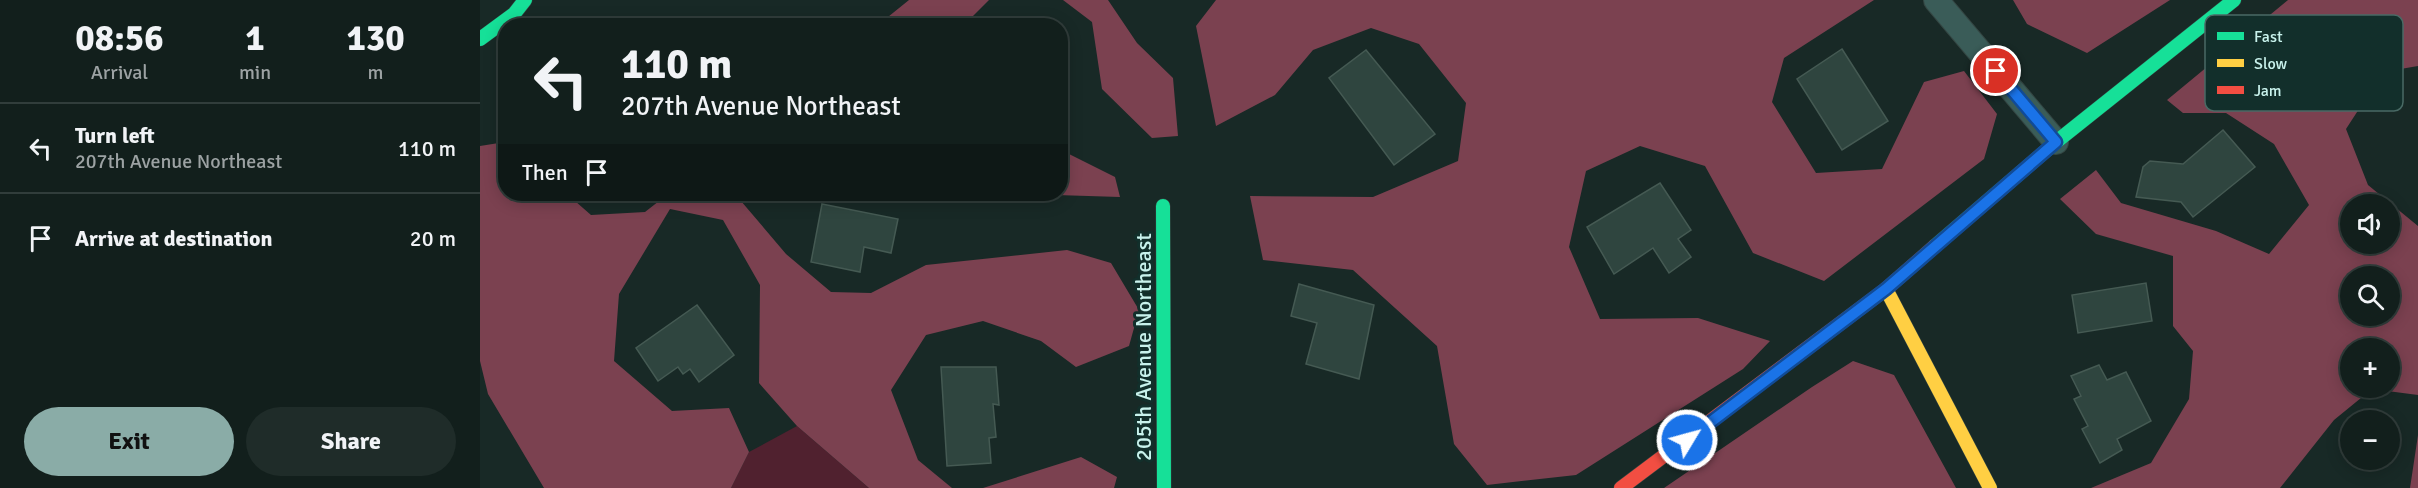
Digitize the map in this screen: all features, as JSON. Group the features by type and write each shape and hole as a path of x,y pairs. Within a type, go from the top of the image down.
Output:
{"street":[{"path":"509,18 525,0"},
{"path":"1936,0 2056,142"},
{"path":"2215,15 2234,0"},
{"path":"1621,488 1886,289 2056,142 2205,23"},
{"path":"480,39 498,26"},
{"name":"205th Avenue Northeast","path":"1163,206 1164,488"},
{"path":"1886,289 1990,488"}],"shaded area":[{"path":"909,0 989,0 971,18 887,18"},
{"path":"1063,0 1108,0 1137,43 1173,78 1178,136 1152,138 1102,89 1092,22"},
{"path":"1216,0 1874,0 1784,58 1772,102 1816,173 1882,169 1924,82 1964,71 1997,114 1984,159 1824,281 1753,253 1705,166 1640,146 1586,171 1569,247 1600,319 1698,318 1770,341 1743,369 1576,475 1487,485 1454,444 1437,346 1353,270 1263,260 1250,196 1373,197 1458,161 1466,103 1419,44 1371,28 1313,50 1275,95 1216,126 1196,26"},
{"path":"2013,0 2170,0 2087,53 2027,24"},
{"path":"2288,0 2418,0 2418,66 2403,69 2403,15 2270,15"},
{"path":"2205,69 2205,111 2358,111 2346,129 2368,185 2379,194 2340,194 2340,254 2400,254 2400,211 2418,226 2418,395 2400,393 2400,338 2340,338 2340,398 2361,398 2346,410 2340,410 2340,415 2280,488 2091,488 2151,463 2189,399 2193,351 2173,326 2173,256 2096,234 2060,199 2096,170 2121,203 2216,231 2269,254 2309,205 2274,144 2226,113 2183,113 2167,100"},
{"path":"498,143 498,201 575,201 591,215 645,212 659,201 741,201 786,254 831,292 871,293 926,265 1067,250 1111,263 1139,310 1129,346 1076,367 1041,341 983,321 926,335 891,390 918,460 952,488 869,488 797,426 759,383 760,285 723,220 670,209 619,294 614,361 672,411 729,408 749,452 731,488 544,488 488,394 480,361 480,146"},
{"path":"1068,154 1115,177 1120,197 1068,195"},
{"path":"1853,361 1894,375 1956,488 1664,488 1812,387"},
{"path":"797,426 869,488 731,488 749,452"},
{"path":"2418,435 2418,488 2410,488"},
{"path":"1081,457 1117,477 1114,488 983,488"}],"building":[{"path":"1842,49 1888,121 1842,150 1797,79"},
{"path":"1366,50 1435,134 1394,165 1329,78"},
{"path":"2223,130 2255,167 2193,217 2181,202 2136,197 2143,167 2150,161 2183,164"},
{"path":"1660,183 1691,230 1678,239 1691,257 1669,273 1653,248 1614,274 1587,227"},
{"path":"822,204 898,219 891,253 864,247 860,272 811,262"},
{"path":"2146,283 2152,321 2078,333 2072,295"},
{"path":"1299,284 1374,305 1359,379 1306,364 1317,323 1291,316"},
{"path":"697,305 734,355 699,382 690,369 683,374 678,367 658,381 636,348"},
{"path":"2099,365 2107,380 2126,372 2151,421 2117,439 2122,450 2100,463 2082,429 2088,426 2074,399 2081,396 2071,376"},
{"path":"941,367 996,367 999,405 993,404 996,437 989,438 991,463 947,466"}],"traffic: fast":[{"path":"509,18 525,0"},
{"path":"2215,15 2234,0"},
{"path":"1935,246 2056,142 2205,23"},
{"path":"480,39 498,26"},
{"path":"1163,206 1164,488"}],"traffic: slow":[{"path":"1886,289 1990,488"}],"traffic: jam":[{"path":"1621,488 1886,289 1935,246"}],"route":[{"path":"1687,440 1886,289 2056,142 1996,71"}]}
